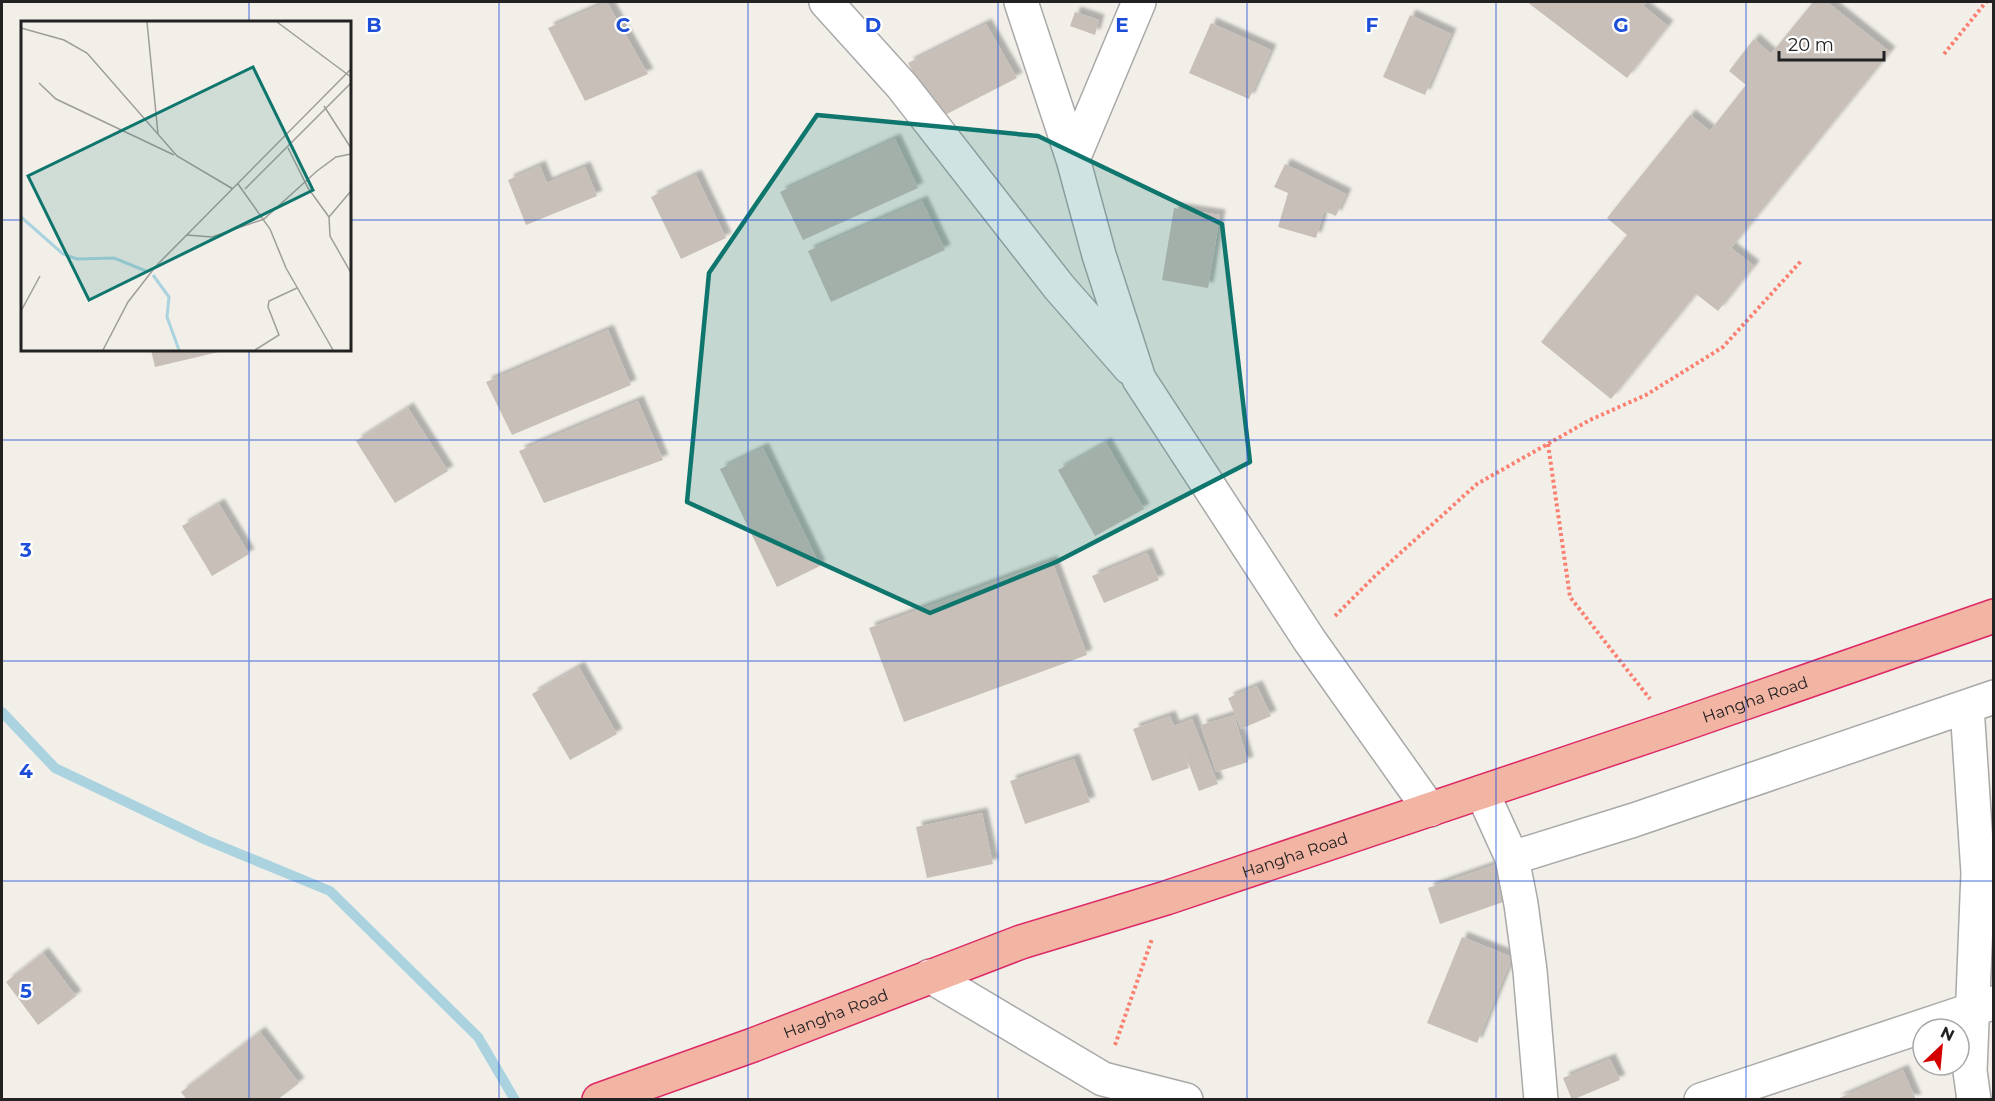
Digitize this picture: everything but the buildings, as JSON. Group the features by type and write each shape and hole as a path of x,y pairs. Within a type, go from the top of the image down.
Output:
{"highway":[{"name":"Hangha Road","path":"602,1098 753,1045 1021,942 1166,898 1430,810 1994,616"}],"street":[{"path":"826,2 902,86 1059,287 1139,379 1310,641 1430,810"},
{"path":"1021,2 1073,159 1099,255 1139,379"},
{"path":"1073,159 1139,2"},
{"path":"1512,858 1634,820 1980,702 1978,873 1983,1006 1970,1071 1974,1100"},
{"path":"1482,792 1512,858 1530,971 1541,1100"},
{"path":"930,976 1103,1079 1186,1100"},
{"path":"1701,1100 1983,1006"}],"path":[{"path":"1944,54 1986,2"},
{"path":"1310,641 1374,576 1477,484 1590,420 1646,395 1723,347 1802,260"},
{"path":"1548,444 1570,597 1672,728"},
{"path":"1103,1079 1166,898"}],"highlighted area":[{"path":"817,115 1038,136 1222,224 1250,462 1056,562 930,613 687,502 709,273"}],"waterway":[{"path":"2,712 55,768 206,840 330,891 478,1037 515,1100"}]}
